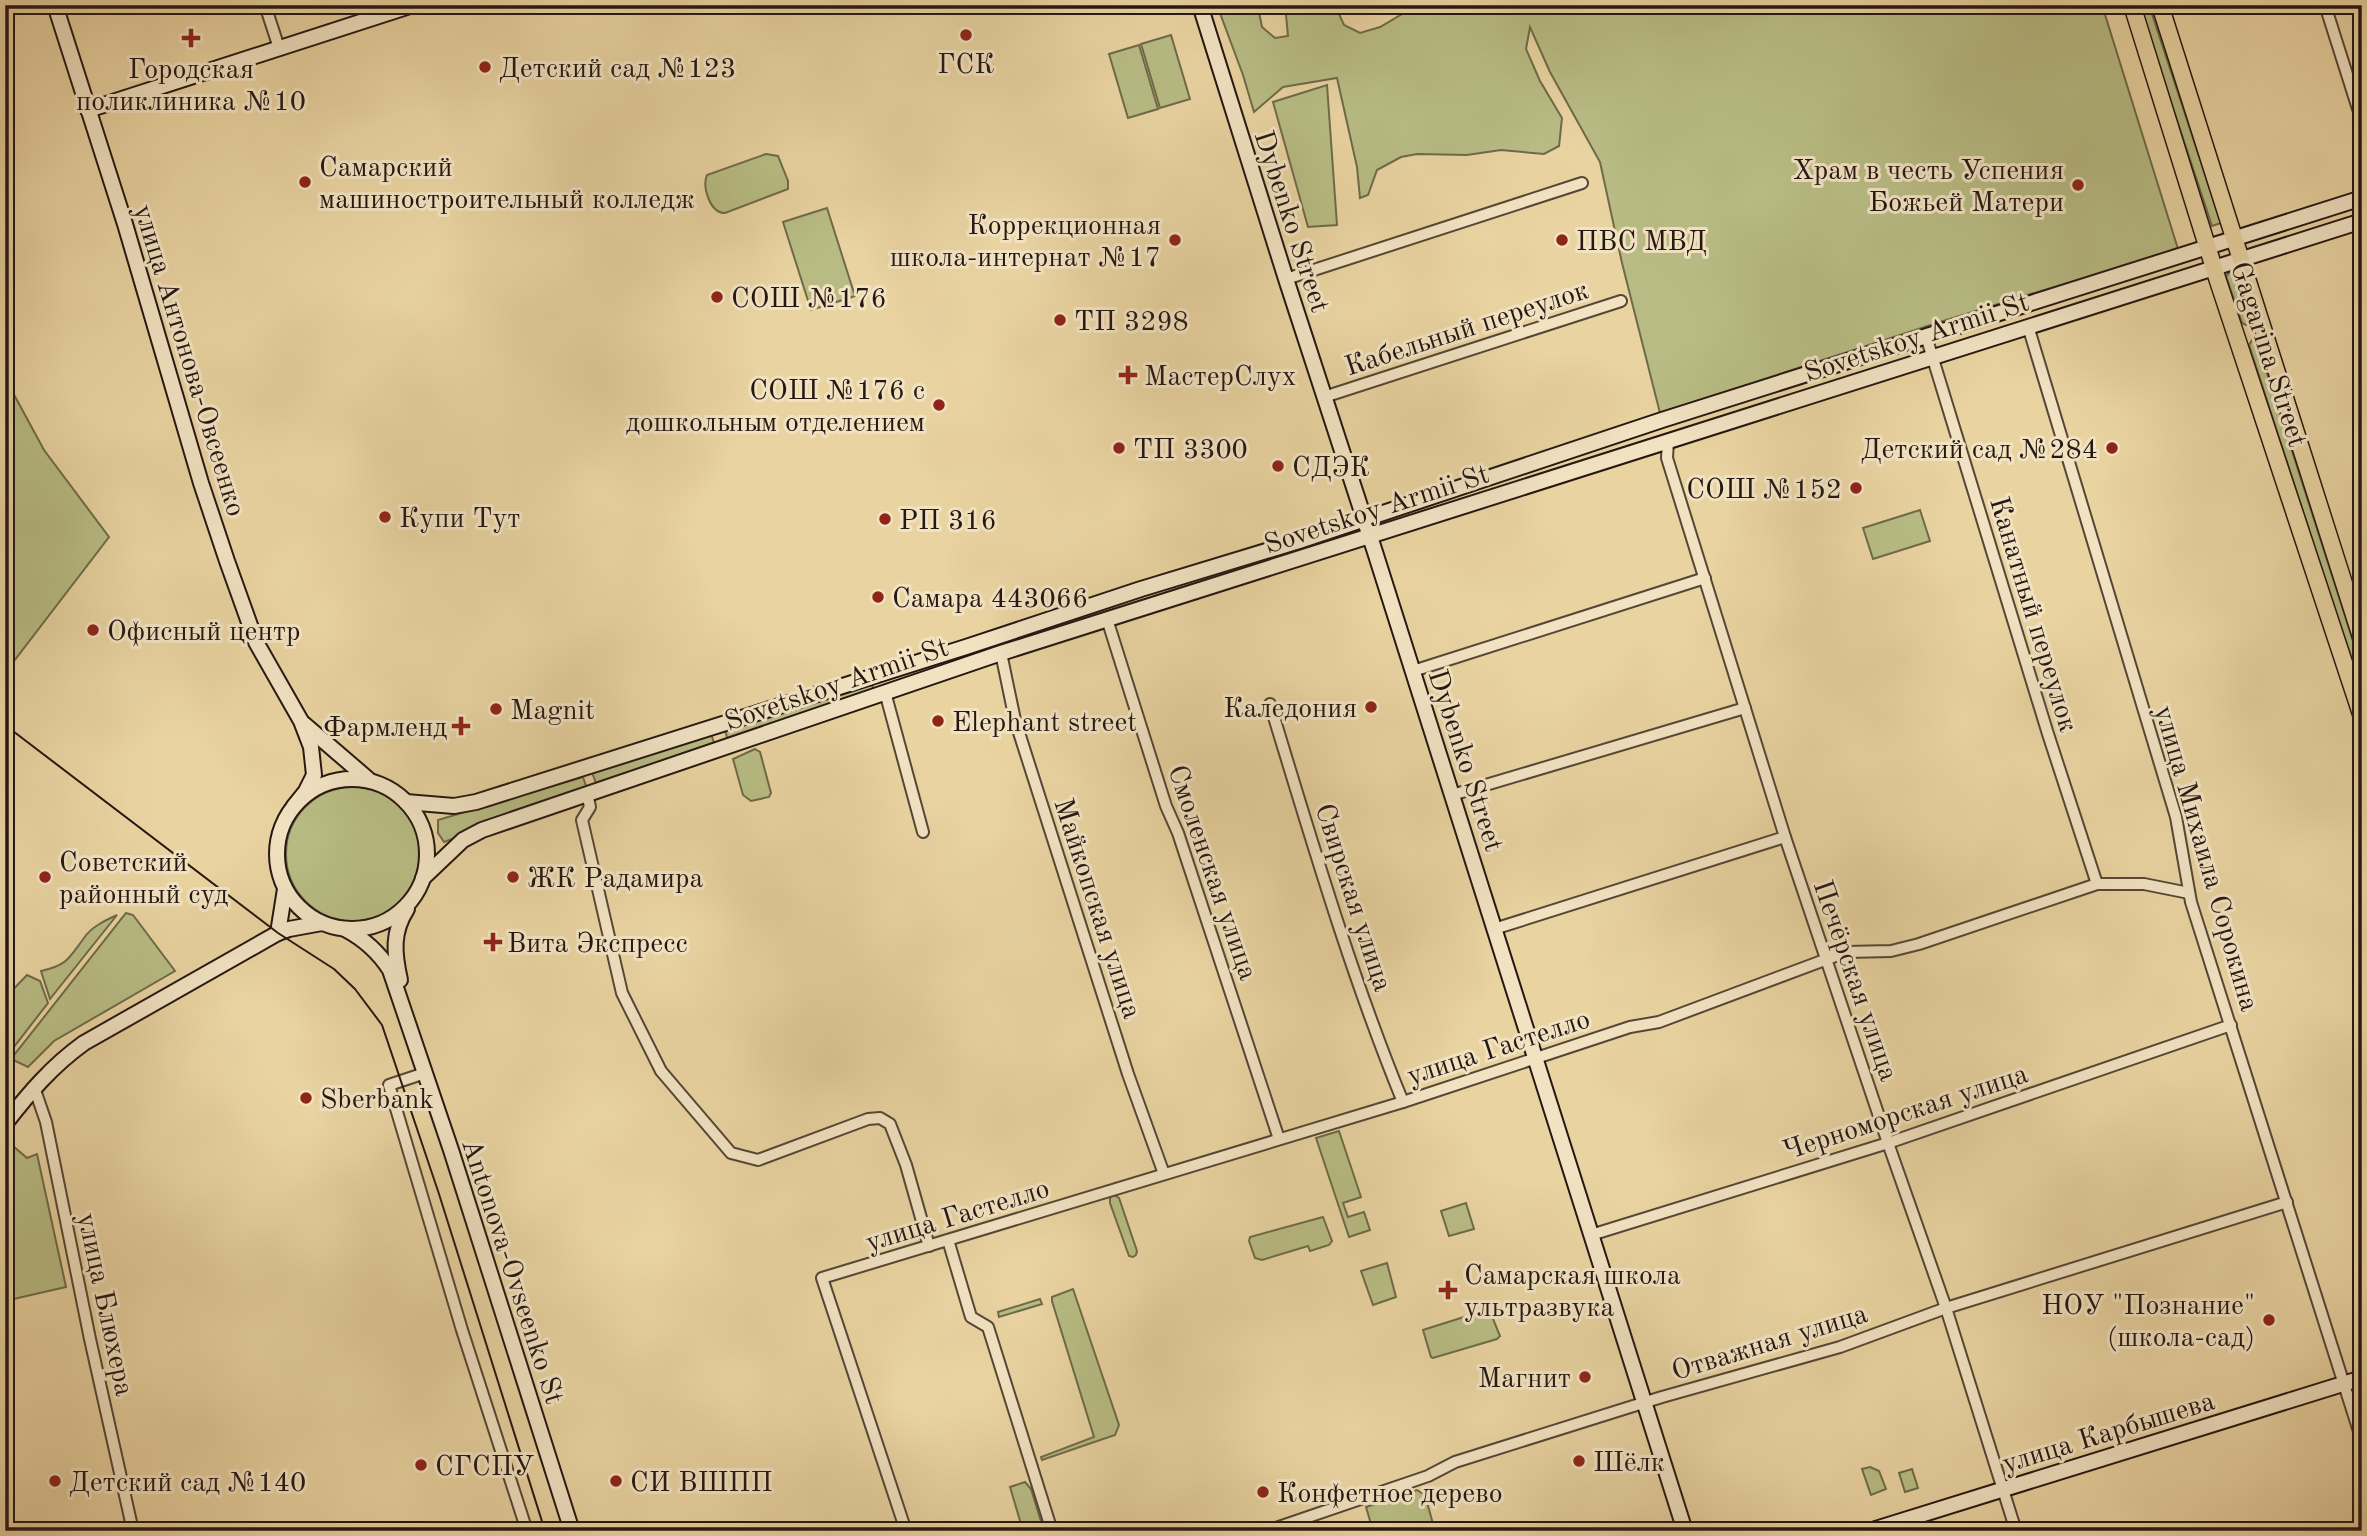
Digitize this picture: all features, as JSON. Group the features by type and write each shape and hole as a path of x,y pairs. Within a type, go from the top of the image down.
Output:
{"main road":[{"name":"улица Антонова-Овсеенко","path":"55,5 125,224 231,575 256,642 301,721 311,747 314,775 294,806"},
{"path":"88,110 413,5"},
{"name":"Dybenko Street","path":"1200,5 1685,1531"},
{"name":"Gagarina Street","path":"2132,5 2236,337 2362,717"},
{"name":"Gagarina Street","path":"2161,5 2362,640"},
{"name":"Sovetskoy Armii St","path":"406,802 454,806 476,802 1364,520 1662,420 2362,198"},
{"name":"Sovetskoy Armii St","path":"424,878 463,840 482,830 587,793 1001,653 2362,221"},
{"path":"2236,337 2262,328"},
{"path":"1662,420 1668,441"},
{"path":"876,675 885,692"},
{"name":"улица Антонова-Овсеенко","path":"301,721 369,780"},
{"path":"716,727 724,747"},
{"path":"348,778 369,780 389,788 406,802 415,813 426,837 427,851 424,878 414,897 400,912 384,923 365,929 345,929 322,923 300,909 285,889 279,874 277,841 283,822 294,806 309,792 327,783 348,778"},
{"path":"278,933 285,889"},
{"name":"Antonova-Ovseenko St","path":"410,1025 394,941 399,921 414,897"},
{"path":"5,1124 34,1087 61,1059 84,1043 278,933 322,923"},
{"name":"Antonova-Ovseenko St","path":"345,929 360,937 382,957 390,970 572,1531"},
{"name":"улица Карбышева","path":"1869,1531 2362,1378"}],"street":[{"path":"265,5 279,48"},
{"path":"2325,5 2358,109"},
{"path":"1286,279 1582,183"},
{"name":"Кабельный переулок","path":"1324,397 1622,300"},
{"name":"улица Михаила Сорокина","path":"2028,326 2176,817 2189,893 2362,1441"},
{"name":"Канатный переулок","path":"1926,336 2040,710 2097,884"},
{"name":"Печёрская улица","path":"1668,441 1667,458 1785,837 1946,1308 2016,1531"},
{"path":"1413,671 1704,578"},
{"name":"Смоленская улица","path":"1107,619 1166,806 1178,834 1279,1139"},
{"name":"Майкопская улица","path":"1001,653 1014,720 1128,1074 1164,1174"},
{"path":"885,692 923,832"},
{"name":"Свирская улица","path":"1270,704 1374,1031 1403,1102"},
{"path":"1452,794 1745,708"},
{"path":"587,793 590,807 582,820 622,993 661,1071 731,1153 758,1160 868,1119 880,1118 890,1124 906,1165 929,1246"},
{"path":"1494,929 1785,837"},
{"name":"улица Гастелло","path":"906,1531 822,1278 1403,1102 1622,1029 1673,1017 1846,952 1891,951 1919,944 2097,884 2144,884 2189,893"},
{"name":"Черноморская улица","path":"1591,1235 1888,1143 2231,1025"},
{"path":"425,1073 389,1085 462,1330 527,1531"},
{"name":"улица Блюхера","path":"34,1087 46,1122 132,1531"},
{"name":"Отважная улица","path":"1266,1531 1428,1476 1455,1462 1644,1403 1840,1347 1946,1308 2287,1202"},
{"path":"948,1240 971,1317 988,1327 1052,1531"}],"green space":[{"path":"1217,5 1262,5 1258,7 1262,27 1275,38 1288,36 1285,5 1335,5 1344,25 1360,33 1380,27 1402,14 1406,5 2102,5 2178,249 1943,321 1660,413 1600,162 1550,72 1530,27 1526,49 1540,81 1562,118 1559,146 1544,154 1501,150 1467,155 1417,154 1401,157 1377,170 1368,195 1360,198 1357,167 1337,78 1283,87 1254,112"},
{"path":"2139,5 2149,5 2221,223 2212,226"},
{"path":"1171,35 1190,99 1160,108 1141,44"},
{"path":"1139,45 1158,109 1128,118 1109,54"},
{"path":"1327,85 1337,225 1308,227 1273,102"},
{"path":"766,154 778,156 788,181 788,189 725,213 715,209 708,198 707,175"},
{"path":"827,208 855,296 811,310 783,222"},
{"path":"2230,272 2235,274 2250,321 2246,325 2242,323 2226,276"},
{"path":"2252,340 2257,342 2362,669 2362,693 2249,345"},
{"path":"5,378 44,450 109,537 14,661 5,654"},
{"path":"1920,510 1930,541 1873,559 1863,528"},
{"path":"869,678 874,690 728,740 723,725"},
{"path":"710,730 714,743 596,783 591,770"},
{"path":"755,749 760,752 771,793 769,797 751,801 743,795 733,759"},
{"path":"583,777 587,789 444,842 438,833 438,820"},
{"path":"353,787 379,792 400,807 415,828 420,854 415,880 400,901 379,916 353,921 327,916 306,901 291,880 286,854 291,828 306,807 327,792"},
{"path":"126,913 133,915 175,971 54,1041 28,1067 11,1059"},
{"path":"117,915 50,999 41,971 63,963 91,930"},
{"path":"27,975 40,981 48,1003 10,1052 5,1048 5,998"},
{"path":"1339,1131 1361,1197 1343,1203 1348,1217 1364,1212 1370,1230 1349,1237 1316,1138"},
{"path":"5,1139 27,1158 37,1154 66,1287 5,1301"},
{"path":"1114,1195 1119,1198 1137,1251 1133,1257 1129,1256 1110,1203 1110,1197"},
{"path":"1466,1203 1474,1229 1449,1236 1441,1211"},
{"path":"1323,1217 1332,1241 1329,1245 1310,1251 1308,1246 1262,1260 1255,1258 1250,1237"},
{"path":"1387,1263 1396,1297 1373,1305 1361,1271"},
{"path":"1073,1289 1119,1425 1115,1435 1042,1460 1041,1457 1094,1437 1052,1301 1052,1297"},
{"path":"1040,1299 1042,1304 999,1317 998,1312"},
{"path":"1489,1309 1500,1336 1497,1339 1431,1357 1423,1330"},
{"path":"1870,1467 1879,1471 1886,1489 1871,1495 1862,1469"},
{"path":"1912,1469 1918,1488 1905,1492 1899,1473"},
{"path":"1025,1482 1031,1489 1044,1531 1023,1531 1010,1487"},
{"path":"1417,1490 1425,1495 1435,1531 1373,1531 1366,1507"}],"tram line":[{"path":"5,725 278,933 334,969 355,989 382,1025 439,1194 545,1531"}],"place":[{"name":"ГСК","path":"966,35"},
{"name":"Городская поликлиника №10","path":"191,38"},
{"name":"Детский сад №123","path":"485,67"},
{"name":"Самарский машиностроительный колледж","path":"305,182"},
{"name":"Храм в честь Успения Божьей Матери","path":"2078,185"},
{"name":"Коррекционная школа-интернат №17","path":"1175,240"},
{"name":"ПВС МВД","path":"1562,240"},
{"name":"СОШ №176","path":"717,297"},
{"name":"ТП 3298","path":"1060,320"},
{"name":"МастерСлух","path":"1128,375"},
{"name":"СОШ №176 с дошкольным отделением","path":"939,405"},
{"name":"ТП 3300","path":"1119,448"},
{"name":"Детский сад №284","path":"2112,448"},
{"name":"СДЭК","path":"1278,466"},
{"name":"СОШ №152","path":"1856,488"},
{"name":"Купи Тут","path":"385,517"},
{"name":"РП 316","path":"885,519"},
{"name":"Самара 443066","path":"878,597"},
{"name":"Офисный центр","path":"93,630"},
{"name":"Каледония","path":"1371,707"},
{"name":"Magnit","path":"496,709"},
{"name":"Elephant street","path":"938,721"},
{"name":"Фармленд","path":"461,726"},
{"name":"Советский районный суд","path":"45,877"},
{"name":"ЖК Радамира","path":"513,877"},
{"name":"Вита Экспресс","path":"493,942"},
{"name":"Sberbank","path":"306,1098"},
{"name":"Самарская школа ультразвука","path":"1448,1290"},
{"name":"НОУ \"Познание\" (школа-сад)","path":"2269,1320"},
{"name":"Магнит","path":"1585,1377"},
{"name":"Шёлк","path":"1579,1461"},
{"name":"СГСПУ","path":"421,1465"},
{"name":"Детский сад №140","path":"55,1481"},
{"name":"СИ ВШПП","path":"616,1481"},
{"name":"Конфетное дерево","path":"1263,1492"}]}
